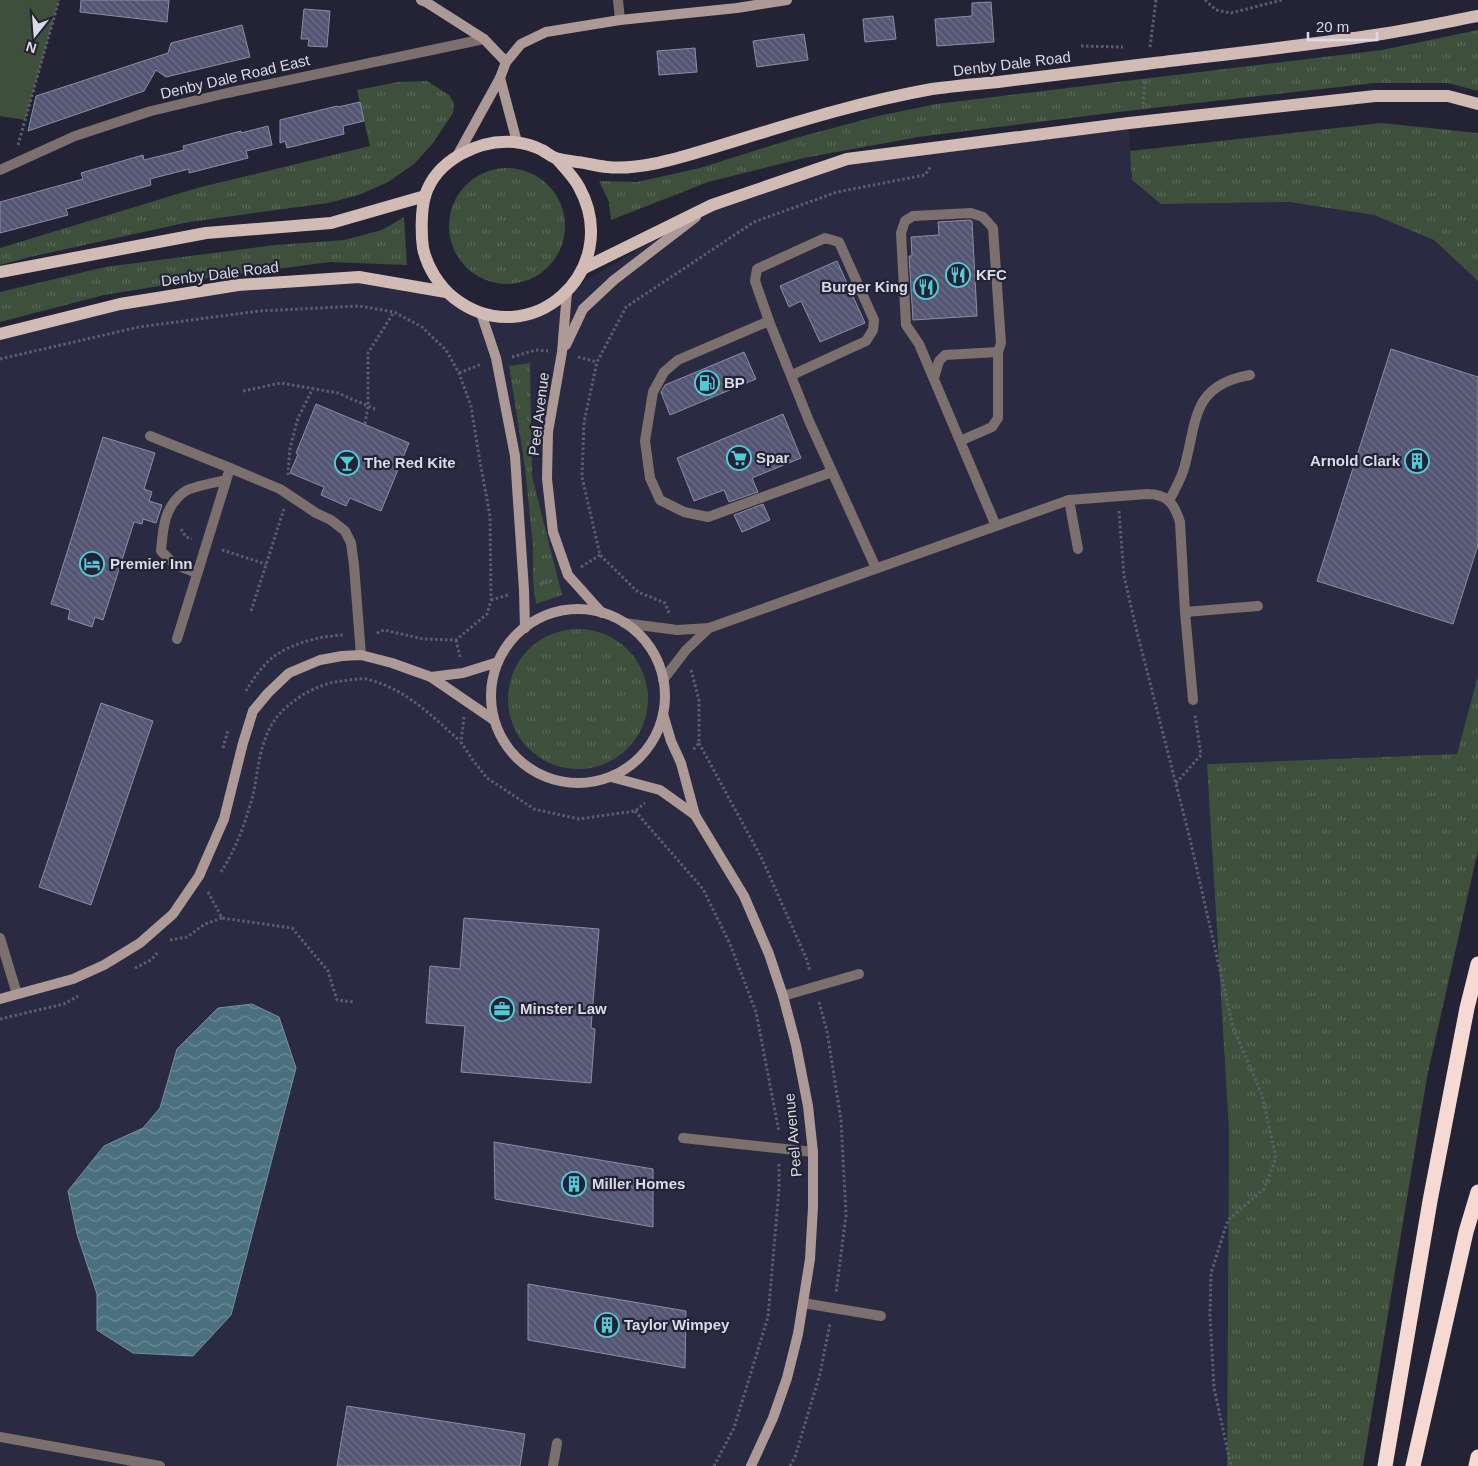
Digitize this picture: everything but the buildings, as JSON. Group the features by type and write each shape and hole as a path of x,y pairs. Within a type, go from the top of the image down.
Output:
{"highway":[{"path":"1385,1466 1432,1191 1467,1008 1478,964"},
{"path":"1413,1466 1466,1232 1478,1192"},
{"path":"1476,1466 1478,1457"}],"main road":[{"name":"Denby Dale Road","path":"556,158 578,184 590,211 592,240 584,268 567,292 548,306 526,315 504,317 481,313 462,304 446,292 432,272 423,249 422,225 425,196 432,183 441,170 457,156 475,147 496,142 517,142 538,148 556,158 607,167 633,167 690,155 838,110 932,89 1370,36 1478,16"},
{"name":"Denby Dale Road","path":"584,268 712,205 847,160 1140,122 1375,96 1448,96 1478,104"},
{"path":"0,272 206,233 331,223 425,196"},
{"name":"Denby Dale Road","path":"0,334 120,304 238,285 359,277 446,292"}],"street":[{"path":"421,0 484,39 506,62"},
{"path":"618,0 620,20"},
{"path":"457,156 500,78 506,62 521,44 546,32 736,4 787,0"},
{"name":"Denby Dale Road East","path":"0,170 75,136 151,111 227,93 484,39"},
{"path":"500,78 517,142"},
{"path":"562,352 583,309 614,280 712,205"},
{"path":"960,441 992,427 998,418 998,352 1001,343 993,228 983,217 971,213 914,216 905,221 901,232 906,325 919,344 934,378 960,441 996,526"},
{"path":"792,375 866,341 873,330 874,320 839,242 825,238 757,269 755,282 809,421 876,568"},
{"name":"Peel Avenue","path":"567,292 562,352 548,432 547,479 553,532 568,575 602,613"},
{"name":"Peel Avenue","path":"481,313 496,358 515,456 525,628"},
{"path":"769,322 678,360 664,372 653,392 645,441 650,478 660,500 684,512 708,517 832,472"},
{"path":"934,378 939,361 945,355 998,352"},
{"path":"1169,501 1184,470 1199,407 1206,397 1218,386 1250,375"},
{"path":"150,436 230,468 286,494 331,520 345,531 350,543 354,565 360,655"},
{"path":"177,638 230,468"},
{"path":"197,573 174,564 161,551 162,530 167,511 185,490 222,480 226,481"},
{"path":"624,623 677,630 709,628 1069,500 1158,494 1169,501 1176,510 1180,522 1185,612 1193,700"},
{"path":"1069,500 1078,549"},
{"path":"1185,612 1258,606"},
{"path":"589,610 602,613 634,630 650,647 656,658 664,680 665,703 659,727 645,752 635,762 611,777 583,783 568,783 540,775 516,758 507,747 494,720 491,691 493,676 498,662 509,643 525,628 542,618 562,611 589,610"},
{"path":"664,680 686,650 709,628"},
{"path":"0,999 73,979 104,965 140,943 173,914 199,876 224,820 253,711 268,693 290,673 320,660 360,655 392,663 431,678 494,720"},
{"path":"431,678 463,673 498,662"},
{"name":"Peel Avenue","path":"663,714 671,741 681,763 695,815 744,896 769,954 796,1045 808,1106 813,1152 813,1207 810,1259 798,1334 786,1378 773,1418 751,1466"},
{"name":"Peel Avenue","path":"611,777 660,790 695,815"},
{"path":"0,938 17,994"},
{"path":"783,996 859,974"},
{"path":"682,1138 813,1152"},
{"path":"803,1303 881,1316"},
{"path":"0,1436 160,1466"},
{"path":"553,1466 556,1443"}],"path":[{"path":"13,164 59,0"},
{"path":"1140,122 1156,0"},
{"path":"1206,0 1216,10 1231,14 1282,0"},
{"path":"1081,46 1130,47"},
{"path":"677,630 664,603 638,592 600,555 582,476 584,422 597,362 626,307 754,222 837,192 925,175 944,147"},
{"path":"0,359 139,327 259,311 359,306 394,312 422,327 446,350 459,374 471,406 490,516 491,600 487,614 456,640 463,673"},
{"path":"365,424 368,406 368,353 394,312"},
{"path":"459,374 496,358 512,357 536,350 562,352 597,362"},
{"path":"243,391 281,382 338,394 375,409"},
{"path":"251,611 286,494 290,448 298,418 312,388"},
{"path":"1118,496 1124,576 1135,624 1190,839 1233,1027 1262,1095 1276,1158 1264,1189 1228,1220 1211,1273 1210,1316 1214,1388 1231,1466"},
{"path":"491,600 568,575 600,555"},
{"path":"681,763 699,743 698,700 686,650"},
{"path":"218,875 229,858 244,823 253,794 263,744 273,721 285,707 307,692 337,681 365,679 397,690 422,707 461,742 487,778 534,810 579,819 635,811 660,790"},
{"path":"1176,783 1201,755 1193,700"},
{"path":"461,742 466,701"},
{"path":"221,755 228,729"},
{"path":"207,892 222,918"},
{"path":"167,941 187,937 205,924 222,918 292,928 328,970 337,1000 354,1002"}],"shaded area":[{"path":"1129,123 1132,179 1161,204 1289,202 1374,215 1434,240 1478,281 1478,681 1457,754 1207,764 1229,1131 1227,1466 0,1466 0,334 120,304 359,277 446,292 463,304 526,315 712,205 847,159"}],"green space":[{"path":"0,0 59,0 25,120 0,116"},
{"path":"1478,30 1478,91 1448,83 1375,83 918,137 804,158 708,182 611,220 609,202 599,181 637,182 700,168 792,139 878,116 936,104 1382,50"},
{"path":"427,81 449,95 454,103 453,113 433,143 414,164 388,182 359,195 328,203 189,222 0,265 0,248 197,188 370,146 357,90 398,82"},
{"path":"1381,123 1478,133 1478,281 1434,240 1374,215 1289,202 1161,204 1132,180 1130,151"},
{"path":"507,168 529,172 548,185 561,204 565,226 561,248 548,267 529,280 507,284 485,280 466,267 453,248 449,226 453,204 466,185 485,172"},
{"path":"404,217 407,265 330,262 215,277 104,295 0,322 0,292 105,267 275,245 344,240 382,230"},
{"path":"530,363 532,476 562,595 536,604 533,581 533,546 525,467 509,366"},
{"path":"578,629 605,635 617,641 627,650 636,660 642,672 648,699 642,726 636,738 627,748 617,757 605,763 578,769 551,763 539,757 529,748 520,738 514,726 508,699 514,672 520,660 529,650 539,641 551,635"},
{"path":"1478,676 1478,850 1427,1077 1363,1466 1227,1466 1229,1131 1207,764 1457,754"}],"water":[{"path":"252,1004 279,1017 296,1068 231,1315 193,1356 133,1353 97,1330 97,1294 77,1234 68,1191 104,1146 143,1128 160,1108 177,1049 218,1008"}],"place":[{"name":"KFC","path":"958,275"},
{"name":"Burger King","path":"926,287"},
{"name":"BP","path":"707,383"},
{"name":"Spar","path":"739,458"},
{"name":"Arnold Clark","path":"1417,461"},
{"name":"The Red Kite","path":"347,463"},
{"name":"Premier Inn","path":"92,564"},
{"name":"Minster Law","path":"502,1009"},
{"name":"Miller Homes","path":"574,1184"},
{"name":"Taylor Wimpey","path":"607,1325"}]}
